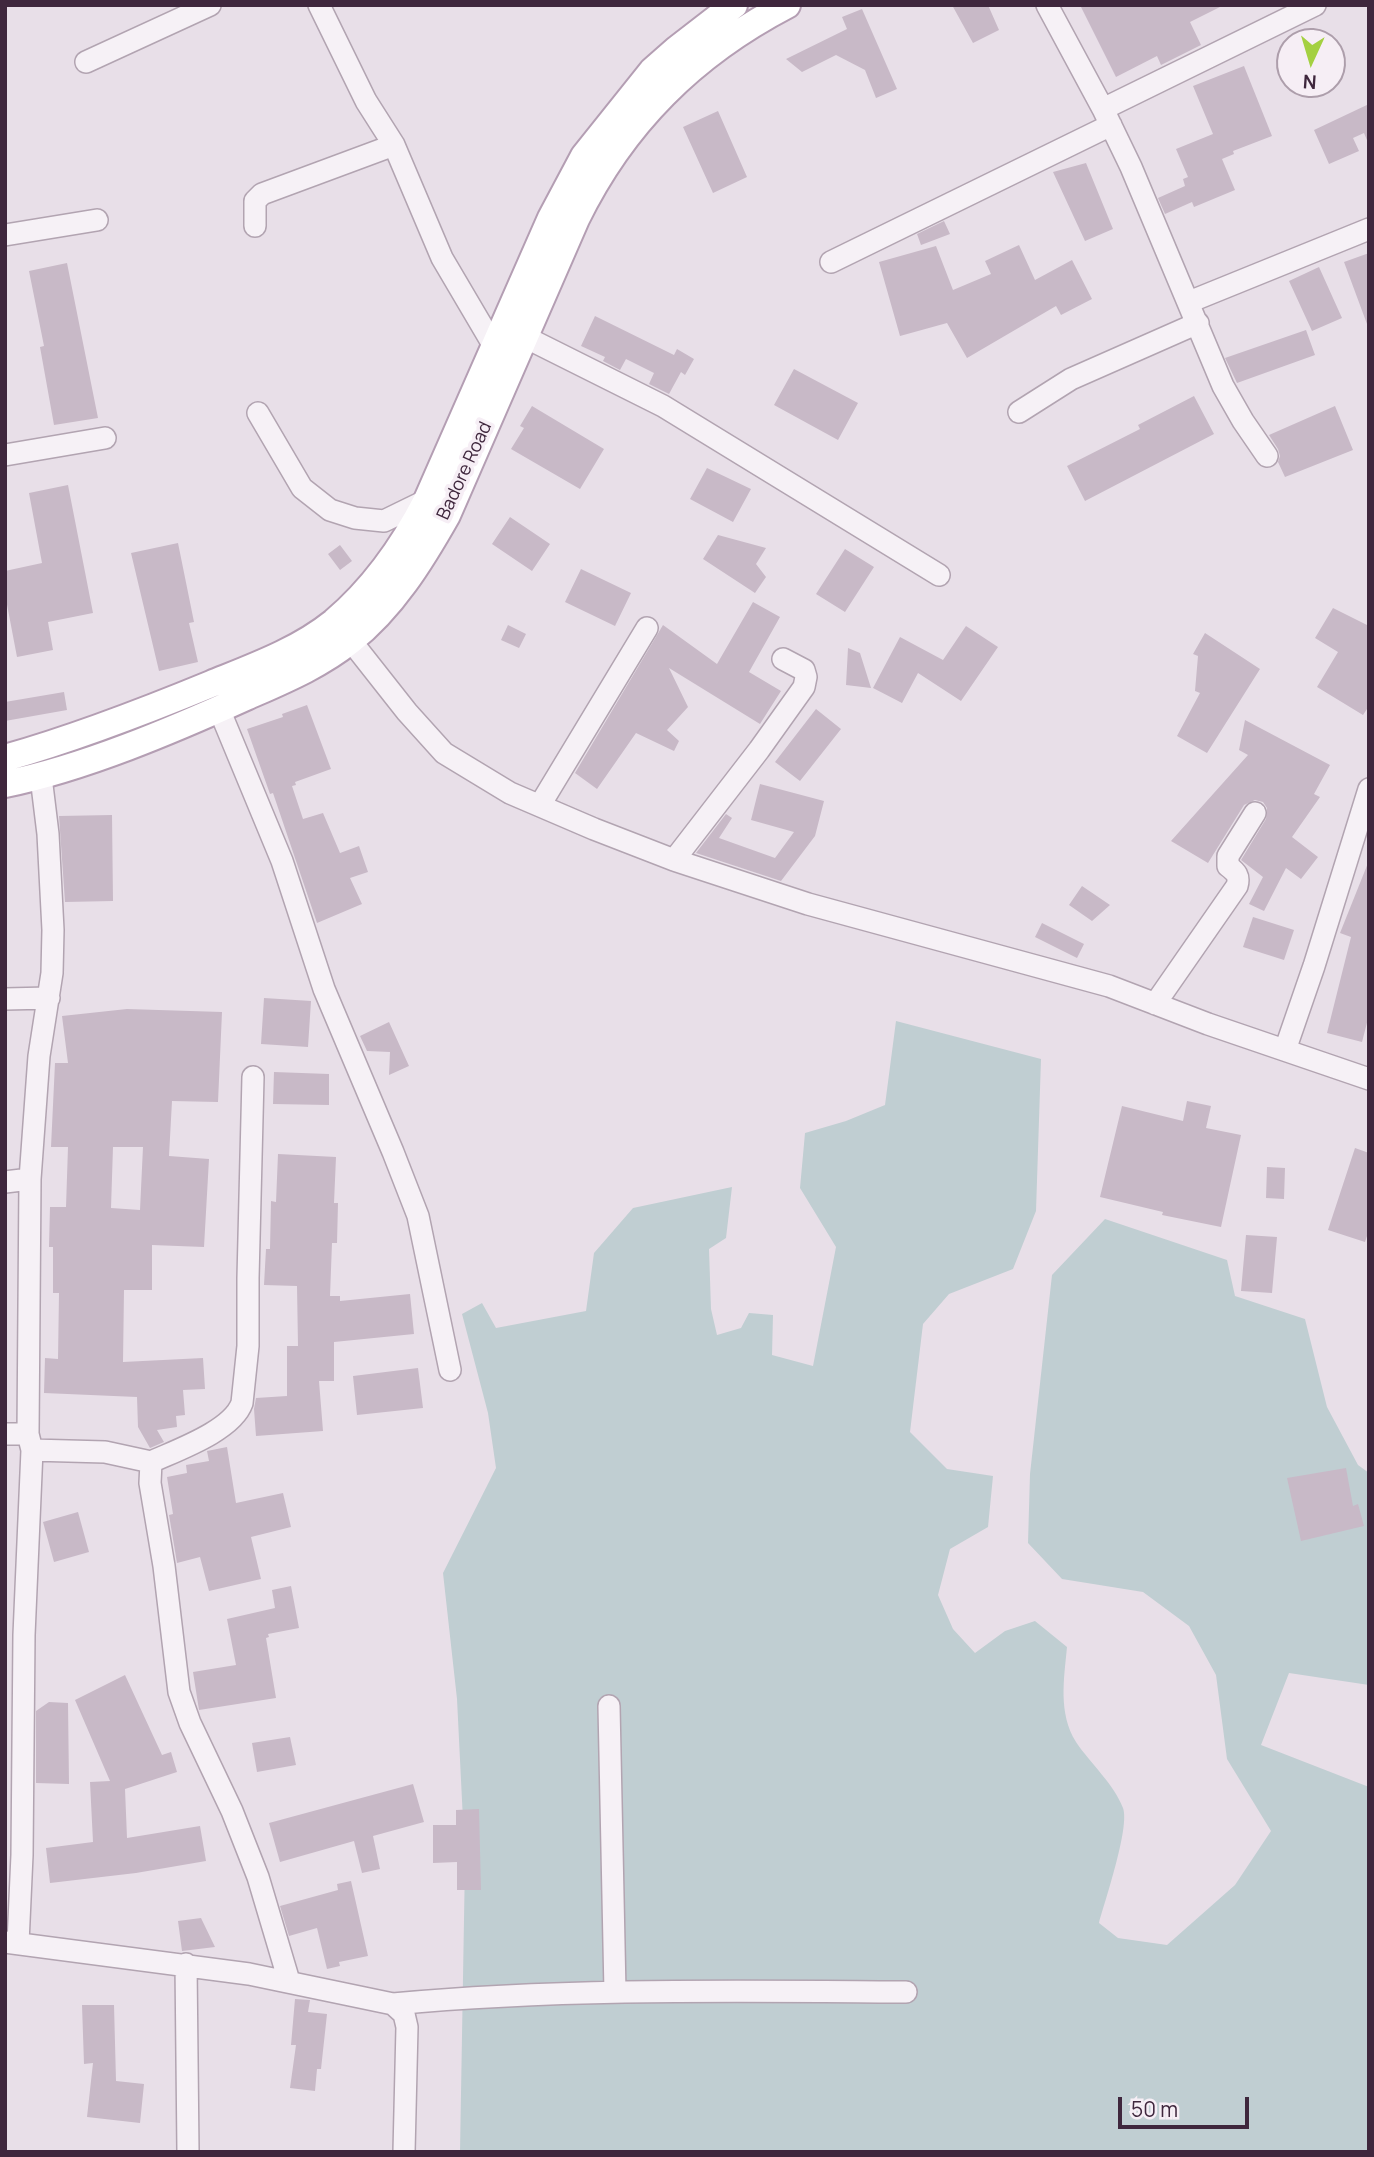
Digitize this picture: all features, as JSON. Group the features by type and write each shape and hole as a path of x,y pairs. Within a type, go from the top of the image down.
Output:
{"main road":[{"name":"Badore Road","path":"5,758 69,740 292,649 332,623 368,589 408,537 427,500 551,218 584,156 652,71 734,5"},
{"name":"Badore Road","path":"5,784 41,776 219,709 310,668 351,641 400,590 423,558 466,473 576,219 592,185 613,153 637,122 684,74 736,34 788,5"}],"street":[{"path":"86,62 210,5"},
{"path":"319,5 366,101 394,145 442,258 495,348"},
{"path":"1047,5 1107,117 1223,386 1247,429 1267,456"},
{"path":"831,262 1315,5"},
{"path":"255,226 253,209 255,201 262,194 394,145"},
{"path":"5,235 97,220"},
{"path":"1189,302 1369,229"},
{"path":"1019,412 1071,379 1198,323"},
{"path":"524,337 663,406 939,575"},
{"path":"258,413 302,488 330,510 355,518 384,521 427,500"},
{"path":"5,455 104,439"},
{"path":"540,805 647,628"},
{"path":"351,641 407,712 444,753 510,793 674,860 808,904 1109,985 1155,1004 1369,1079"},
{"path":"674,860 804,687 804,670 783,659"},
{"path":"219,709 286,872 324,989 418,1216 450,1370"},
{"path":"41,776 48,834 53,930 49,998 39,1056 30,1179 30,1442 24,1635 22,1855 12,1943 186,1964 289,1981 393,2004 525,1994 906,1992"},
{"path":"1285,1050 1364,823 1369,789"},
{"path":"1155,1004 1237,886 1239,878 1228,866 1228,856 1255,813"},
{"path":"5,999 49,998"},
{"path":"5,1433 30,1442 104,1452 151,1462 195,1442 227,1423 239,1412 248,1346 247,1278 253,1077"},
{"path":"5,1182 30,1179"},
{"path":"151,1462 150,1483 164,1566 179,1692 258,1877 289,1981"},
{"path":"609,1706 615,1992"},
{"path":"186,1964 188,2152"},
{"path":"393,2004 404,2014 407,2027 404,2152"}],"shaded area":[{"path":"896,1021 1041,1059 1036,1211 1013,1269 949,1294 923,1324 910,1432 947,1469 993,1476 988,1527 950,1549 938,1595 953,1629 975,1653 1005,1631 1035,1621 1067,1647 1064,1708 1070,1731 1114,1791 1123,1808 1120,1847 1099,1923 1118,1938 1167,1945 1235,1885 1271,1831 1227,1759 1216,1675 1189,1626 1143,1592 1062,1579 1028,1543 1030,1474 1052,1275 1105,1219 1227,1260 1235,1296 1305,1319 1327,1407 1358,1465 1369,1473 1369,1685 1289,1673 1261,1745 1369,1787 1369,2152 460,2152 465,1861 457,1699 443,1573 496,1468 488,1413 462,1314 482,1303 496,1328 586,1311 594,1253 633,1208 732,1187 726,1238 709,1249 711,1309 717,1335 741,1328 749,1313 773,1315 772,1355 813,1366 836,1247 800,1188 805,1133 846,1121 885,1105"}],"building":[{"path":"952,5 988,5 999,30 973,43"},
{"path":"1080,5 1224,5 1190,22 1201,45 1161,65 1157,56 1116,77"},
{"path":"862,9 897,89 876,98 865,70 836,55 802,72 786,59 847,29 842,17"},
{"path":"1244,66 1272,136 1233,151 1234,154 1222,159 1235,190 1194,207 1192,202 1165,214 1158,198 1185,186 1183,179 1188,177 1176,149 1213,134 1193,86"},
{"path":"1369,104 1369,145 1364,133 1353,138 1359,151 1329,164 1314,130"},
{"path":"718,111 747,177 713,193 683,127"},
{"path":"1086,163 1113,229 1085,241 1053,172"},
{"path":"944,221 950,234 921,245 917,234"},
{"path":"1019,245 1035,280 1072,260 1092,299 1061,315 1056,306 967,358 947,323 900,336 879,262 936,246 953,290 991,274 985,261"},
{"path":"1369,253 1369,324 1367,324 1344,262"},
{"path":"67,263 98,418 54,425 40,347 44,346 29,271"},
{"path":"1319,267 1342,318 1312,331 1289,281"},
{"path":"595,316 674,355 677,349 694,359 685,375 681,372 669,394 649,384 654,373 626,359 620,370 603,361 605,357 581,346"},
{"path":"1306,330 1315,355 1237,383 1225,358"},
{"path":"794,369 858,403 838,440 774,405"},
{"path":"1194,396 1214,434 1085,501 1067,466 1140,429 1138,425"},
{"path":"532,406 604,449 580,489 511,449 524,428 520,426"},
{"path":"1335,406 1353,450 1285,477 1278,462 1278,449 1269,435"},
{"path":"707,468 751,489 733,522 690,499"},
{"path":"68,485 93,613 48,622 53,650 17,657 5,594 5,571 42,563 29,493"},
{"path":"510,517 550,544 532,571 492,544"},
{"path":"718,535 766,548 756,564 766,577 755,593 703,559"},
{"path":"178,543 194,622 189,623 198,662 159,671 131,553"},
{"path":"340,545 352,561 340,570 328,554"},
{"path":"845,549 874,567 845,612 816,594"},
{"path":"581,569 631,593 615,626 565,602"},
{"path":"753,602 780,617 749,672 781,691 760,724 669,668 688,707 667,730 679,741 674,751 636,733 597,789 575,773 663,625 717,664"},
{"path":"1333,608 1369,626 1369,706 1363,715 1317,687 1338,652 1315,638"},
{"path":"508,625 526,634 519,648 501,640"},
{"path":"966,626 998,647 961,701 918,673 902,703 873,688 900,637 943,660"},
{"path":"1205,633 1260,669 1207,753 1177,736 1200,693 1195,691 1198,656 1193,654"},
{"path":"848,648 860,653 871,688 846,685"},
{"path":"64,692 67,710 5,721 5,702"},
{"path":"307,705 331,769 295,782 296,785 292,786 303,819 323,813 340,853 359,846 368,872 350,878 362,904 317,923 273,793 270,794 247,729 283,717 282,714"},
{"path":"816,709 841,729 800,781 775,762"},
{"path":"1245,720 1330,765 1314,794 1320,797 1292,837 1318,857 1301,879 1286,868 1264,911 1249,904 1263,877 1241,860 1266,819 1267,808 1263,802 1255,800 1244,805 1208,863 1171,841 1248,755 1239,750"},
{"path":"760,784 824,801 815,836 781,881 696,853 726,814 732,818 719,838 775,858 794,832 751,820"},
{"path":"112,815 113,901 65,902 59,816"},
{"path":"1368,863 1369,1015 1362,1042 1327,1033 1351,937 1340,933"},
{"path":"1082,886 1110,905 1092,921 1069,905"},
{"path":"1253,917 1294,930 1284,960 1243,947"},
{"path":"1042,923 1084,944 1077,958 1035,937"},
{"path":"264,998 311,1001 308,1047 261,1044"},
{"path":"127,1009 222,1012 218,1102 172,1101 169,1156 209,1159 204,1247 152,1245 152,1290 124,1290 123,1362 203,1358 205,1389 183,1390 185,1415 176,1416 177,1427 157,1430 164,1442 150,1448 138,1427 137,1397 44,1393 45,1358 58,1359 59,1293 53,1293 53,1247 49,1247 50,1207 66,1207 68,1147 51,1147 55,1063 68,1063 62,1016","holes":["113,1147 143,1147 140,1210 111,1208"]},
{"path":"389,1022 409,1066 389,1075 390,1052 367,1051 360,1036"},
{"path":"274,1072 329,1074 329,1105 273,1104"},
{"path":"1187,1101 1211,1106 1206,1128 1241,1135 1221,1227 1162,1215 1163,1212 1100,1197 1122,1106 1183,1121"},
{"path":"1355,1148 1369,1153 1369,1230 1365,1242 1328,1230"},
{"path":"278,1154 336,1157 334,1203 338,1203 337,1243 332,1243 330,1296 340,1296 340,1301 410,1294 414,1334 334,1342 334,1381 319,1381 323,1431 256,1436 256,1398 287,1396 287,1346 298,1346 297,1286 264,1285 266,1249 270,1249 271,1201 276,1202"},
{"path":"1267,1167 1285,1168 1284,1199 1266,1198"},
{"path":"1246,1235 1277,1237 1272,1293 1241,1291"},
{"path":"418,1368 423,1408 357,1415 353,1376"},
{"path":"227,1447 236,1503 283,1493 291,1527 251,1537 261,1579 209,1591 200,1557 177,1563 169,1515 173,1514 167,1477 187,1473 186,1465 209,1461 207,1451"},
{"path":"1346,1468 1353,1506 1358,1504 1364,1526 1301,1541 1287,1478"},
{"path":"78,1512 89,1552 54,1562 43,1522"},
{"path":"291,1586 299,1628 268,1634 269,1637 266,1638 276,1698 199,1710 193,1672 236,1665 227,1619 275,1608 272,1590"},
{"path":"125,1675 162,1755 171,1752 177,1772 125,1789 127,1838 200,1826 206,1861 136,1873 50,1883 46,1848 93,1842 90,1782 110,1781 75,1700"},
{"path":"49,1702 68,1703 69,1784 36,1783 36,1711"},
{"path":"290,1737 296,1765 257,1772 252,1743"},
{"path":"413,1784 424,1822 373,1836 380,1869 362,1873 354,1841 280,1862 269,1823"},
{"path":"479,1809 481,1890 457,1890 457,1862 433,1863 433,1825 456,1825 456,1810"},
{"path":"351,1881 368,1956 339,1962 340,1966 327,1969 317,1928 289,1936 280,1906 338,1890 337,1884"},
{"path":"201,1918 215,1947 182,1951 178,1921"},
{"path":"295,1999 310,2000 308,2012 327,2014 321,2069 317,2069 315,2091 290,2088 296,2045 291,2045"},
{"path":"82,2005 114,2005 116,2081 144,2084 140,2123 87,2117 93,2063 84,2064"}]}
